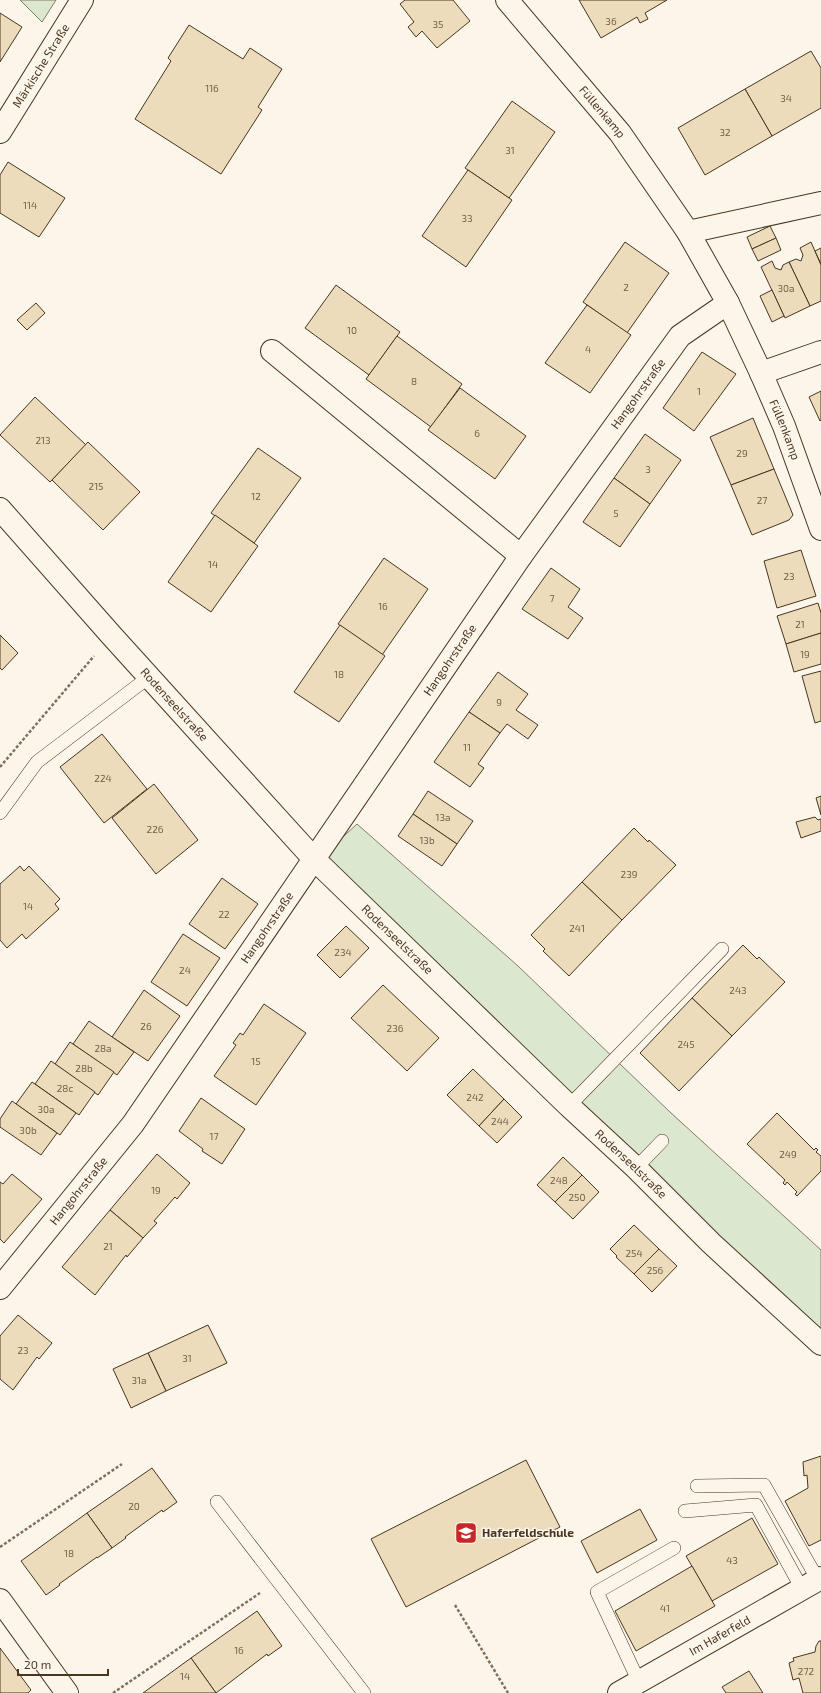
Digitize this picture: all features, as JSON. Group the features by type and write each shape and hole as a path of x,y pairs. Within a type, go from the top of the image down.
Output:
{"street":[{"name":"Märkische Straße","path":"0,132 82,0"},
{"name":"Füllenkamp","path":"507,0 620,133 688,232 728,303 762,373 784,426 814,485 821,529"},
{"path":"688,232 806,205 821,203"},
{"name":"Hangohrstraße","path":"0,1288 133,1124 520,556 680,336 728,303"},
{"path":"272,351 520,556"},
{"path":"762,373 821,352"},
{"name":"Rodenseelstraße","path":"0,509 112,636 314,859 569,1106 636,1168 711,1243 821,1344"},
{"name":"Im Haferfeld","path":"629,1689 814,1582"},
{"path":"0,1600 67,1693"}],"lane":[{"path":"0,813 37,762 150,677"},
{"path":"569,1106 722,949"},
{"path":"636,1168 662,1141"},
{"path":"697,1486 764,1485 814,1582"},
{"path":"217,1502 277,1582 364,1693"},
{"path":"685,1511 756,1505 814,1582"},
{"path":"629,1689 597,1592 674,1548"}],"path":[{"path":"0,767 112,636"},
{"path":"0,1547 122,1464"},
{"path":"113,1693 277,1582"},
{"path":"455,1605 508,1693"}],"green space":[{"path":"20,0 56,0 42,22"},
{"path":"357,824 518,966 670,1112 821,1250 821,1337 319,859"}],"building":[{"path":"405,0 453,0 470,21 437,48 422,31 416,37 408,27 414,22 400,4"},
{"path":"579,0 667,0 645,13 648,19 640,23 637,17 601,38"},
{"path":"0,13 22,27 0,62"},
{"path":"189,25 243,59 250,48 282,69 258,107 262,110 221,174 135,119 171,61 168,58"},
{"path":"811,51 821,68 821,108 772,136 745,89"},
{"path":"745,89 772,136 705,175 678,128"},
{"path":"512,101 555,132 509,198 465,168"},
{"path":"8,162 65,198 39,237 0,213 0,175"},
{"path":"468,170 512,200 466,267 422,236"},
{"path":"770,226 776,238 752,249 747,237"},
{"path":"776,238 781,250 758,261 752,249"},
{"path":"625,242 669,273 627,333 583,302"},
{"path":"811,242 821,265 821,301 810,306 789,262 796,259 801,261 803,255 800,248"},
{"path":"821,248 821,264 815,251"},
{"path":"772,261 775,268 781,270 783,265 789,262 810,306 785,318 761,267"},
{"path":"336,285 400,332 369,375 305,328"},
{"path":"772,290 784,316 772,322 760,296"},
{"path":"36,303 45,313 27,330 17,320"},
{"path":"587,305 631,335 590,393 545,363"},
{"path":"397,336 462,384 431,427 366,379"},
{"path":"702,352 736,374 694,431 663,408"},
{"path":"460,388 526,436 495,479 428,430"},
{"path":"821,391 821,420 820,421 809,397"},
{"path":"35,397 86,445 50,482 0,435"},
{"path":"753,418 774,469 731,485 710,437"},
{"path":"645,434 681,460 650,504 614,478"},
{"path":"88,442 140,492 103,530 52,480"},
{"path":"258,448 301,478 254,543 211,513"},
{"path":"774,469 793,515 789,520 752,535 731,485"},
{"path":"614,478 650,504 620,547 583,522"},
{"path":"215,515 258,546 211,612 168,582"},
{"path":"801,550 816,596 777,608 764,561"},
{"path":"384,558 428,589 382,655 338,624"},
{"path":"551,568 580,589 568,607 583,618 568,639 522,609"},
{"path":"818,603 821,613 821,633 786,644 777,616"},
{"path":"340,625 385,656 339,722 294,692"},
{"path":"821,633 821,664 794,672 786,644"},
{"path":"0,635 18,653 2,670 0,668"},
{"path":"821,671 821,721 815,723 802,676"},
{"path":"498,672 528,694 516,710 538,725 528,739 507,724 500,733 469,712"},
{"path":"469,712 500,733 478,764 484,768 470,787 434,762"},
{"path":"102,734 147,789 104,823 60,767"},
{"path":"154,784 198,840 156,874 112,818"},
{"path":"428,791 473,821 457,844 413,814"},
{"path":"821,796 821,815 816,798"},
{"path":"413,814 457,844 442,866 398,836"},
{"path":"815,817 818,820 821,819 821,831 801,838 796,822"},
{"path":"634,828 648,842 649,840 676,865 622,920 582,882"},
{"path":"20,866 24,871 29,866 60,899 55,904 59,909 26,939 22,934 7,948 0,940 0,884"},
{"path":"222,878 258,904 225,949 189,924"},
{"path":"582,882 622,920 569,976 543,951 545,949 531,935"},
{"path":"346,926 369,948 340,978 317,955"},
{"path":"183,934 220,958 187,1006 151,982"},
{"path":"743,945 757,959 759,957 785,982 732,1036 692,998"},
{"path":"383,985 439,1038 407,1071 351,1018"},
{"path":"144,990 180,1016 148,1061 112,1037"},
{"path":"692,998 732,1036 679,1091 640,1053"},
{"path":"264,1004 306,1033 256,1105 214,1076 236,1045 233,1043 240,1033 243,1035"},
{"path":"89,1021 134,1052 117,1075 73,1044"},
{"path":"70,1042 114,1072 98,1095 55,1064"},
{"path":"51,1061 95,1092 79,1115 35,1084"},
{"path":"473,1069 504,1099 479,1126 447,1095"},
{"path":"32,1082 76,1113 60,1135 16,1104"},
{"path":"201,1098 245,1129 222,1164 202,1151 203,1149 179,1131"},
{"path":"504,1099 522,1117 497,1143 479,1126"},
{"path":"12,1101 57,1133 41,1155 0,1127 0,1119"},
{"path":"777,1113 814,1150 816,1148 818,1150 816,1152 821,1156 821,1171 797,1196 795,1194 797,1192 787,1182 785,1185 783,1183 785,1180 747,1144"},
{"path":"157,1154 190,1183 177,1199 175,1197 154,1221 157,1223 143,1238 110,1210"},
{"path":"563,1157 582,1175 555,1202 537,1185"},
{"path":"12,1174 42,1199 4,1243 0,1239 0,1182 3,1184"},
{"path":"582,1175 599,1192 573,1219 555,1202"},
{"path":"110,1210 143,1238 127,1257 126,1255 95,1295 62,1267"},
{"path":"634,1225 659,1249 634,1274 616,1257 617,1256 610,1249"},
{"path":"659,1249 677,1266 652,1292 634,1274"},
{"path":"18,1315 52,1343 39,1359 37,1357 13,1390 0,1379 0,1336"},
{"path":"208,1325 227,1363 166,1391 148,1353"},
{"path":"148,1353 166,1391 131,1408 113,1369"},
{"path":"821,1456 821,1540 809,1546 785,1501 808,1488 807,1475 804,1476 803,1462"},
{"name":"Haferfeldschule","path":"526,1460 560,1527 406,1607 371,1539"},
{"path":"152,1468 177,1502 163,1512 162,1510 112,1548 87,1513"},
{"path":"640,1509 657,1540 597,1573 581,1541"},
{"path":"87,1513 112,1548 59,1584 60,1585 46,1595 21,1561"},
{"path":"752,1518 778,1564 712,1601 686,1556"},
{"path":"692,1566 715,1606 636,1651 615,1611"},
{"path":"257,1611 282,1646 268,1656 267,1654 216,1693 191,1658"},
{"path":"819,1641 821,1641 821,1693 803,1693 799,1678 793,1680 789,1663 794,1661 793,1658 815,1652"},
{"path":"0,1648 31,1690 28,1693 0,1693"},
{"path":"191,1658 216,1693 143,1693"},
{"path":"749,1671 763,1693 726,1693 722,1687"}],"place":[{"name":"Haferfeldschule","path":"466,1533"}]}
